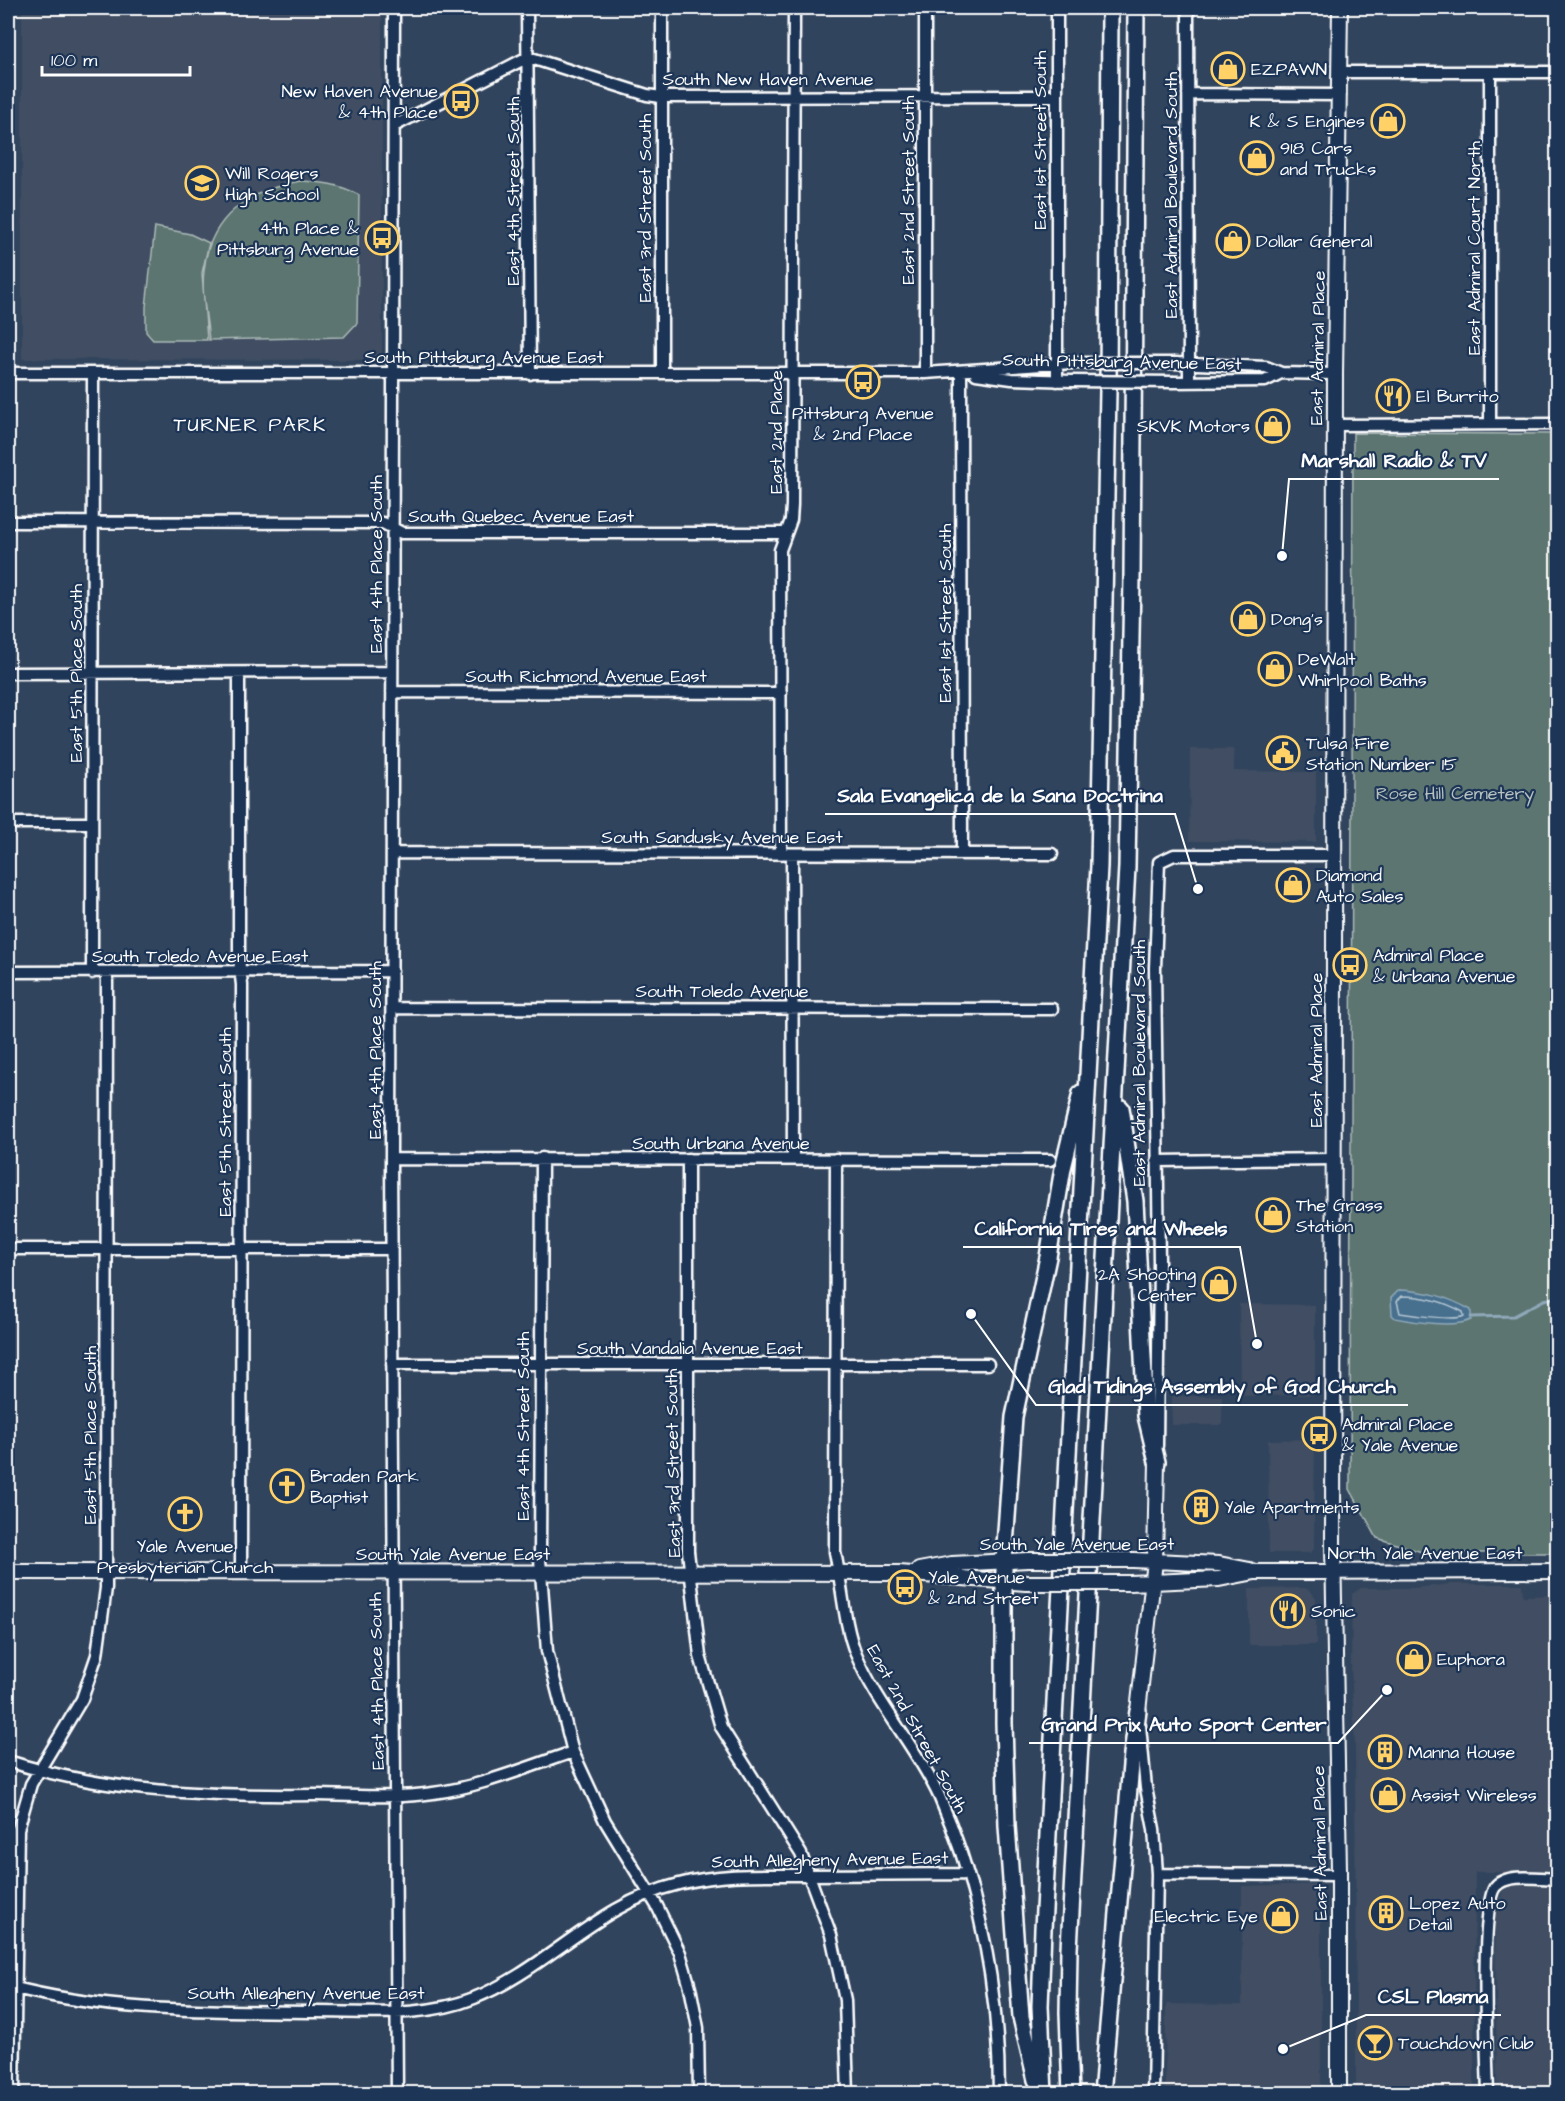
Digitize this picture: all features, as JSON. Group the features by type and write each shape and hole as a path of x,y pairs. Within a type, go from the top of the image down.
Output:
{"highway":[{"path":"1044,2094 1040,2006 1043,1929 1090,1058 1103,722 1110,8"},
{"path":"1071,2094 1068,2024 1069,1949 1127,867 1131,694 1136,8"},
{"path":"1039,2094 1021,2017 1005,1774 1004,1560 1014,1417 1063,1168 1090,1058"},
{"path":"1116,1079 1135,1201 1146,1416 1157,1462"},
{"path":"1102,2094 1132,1754 1138,1711"}],"main road":[{"name":"East Admiral Place","path":"1338,2094 1339,1875 1334,1571 1334,855 1335,374 1340,8"},
{"name":"East Admiral Boulevard South","path":"1138,1711 1155,1561 1157,1462"},
{"name":"South Yale Avenue East","path":"899,1573 952,1564 1004,1560 1133,1560 1219,1564 1255,1572"},
{"name":"South Yale Avenue East","path":"8,1572 839,1572 899,1573 1003,1583 1130,1583 1219,1579 1255,1572 1292,1571"},
{"name":"North Yale Avenue East","path":"1292,1571 1557,1571"}],"street":[{"name":"East 4th Place South","path":"394,8 391,1249 397,2094"},
{"name":"East 4th Street South","path":"527,8 530,374"},
{"name":"East 3rd Street South","path":"662,8 662,373"},
{"name":"East 2nd Place","path":"793,1159 793,1008 780,693 780,550 791,520 792,505 794,8"},
{"name":"East 2nd Street South","path":"925,8 925,373"},
{"name":"East 1st Street South","path":"1057,8 1057,381"},
{"name":"East Admiral Boulevard South","path":"1188,8 1189,382"},
{"path":"394,126 528,57"},
{"name":"South New Haven Avenue","path":"528,57 647,95 661,97 1057,96"},
{"path":"1340,72 1557,72"},
{"name":"East Admiral Court North","path":"1490,72 1490,424"},
{"path":"1188,94 1340,95"},
{"name":"South Pittsburg Avenue East","path":"8,373 925,373 1057,363 1189,363 1266,367 1281,373 1335,374"},
{"name":"East 1st Street South","path":"961,372 962,854"},
{"name":"South Pittsburg Avenue East","path":"961,372 1012,379 1174,382 1265,381 1281,373"},
{"name":"East 5th Place South","path":"92,973 93,373"},
{"path":"1335,425 1557,424"},
{"name":"South Quebec Avenue East","path":"8,522 383,523 402,533 785,533"},
{"path":"8,673 392,672"},
{"name":"East 5th Street South","path":"239,673 241,1572"},
{"name":"South Richmond Avenue East","path":"392,692 780,693"},
{"path":"8,823 92,823"},
{"name":"South Sandusky Avenue East","path":"393,853 1052,854"},
{"name":"East Admiral Boulevard South","path":"1157,1462 1159,1378 1155,968 1158,872 1162,859 1174,855 1334,855"},
{"name":"South Toledo Avenue East","path":"8,972 392,971"},
{"name":"East 5th Place South","path":"14,2094 11,1987 18,1829 31,1784 70,1722 94,1667 104,1619 107,973"},
{"name":"South Toledo Avenue","path":"392,1008 1052,1009"},
{"name":"East 4th Street South","path":"542,1158 540,1364 542,1573 547,1651 573,1752 605,1821 649,1893 680,1953 698,2028 699,2094"},
{"name":"South Urbana Avenue","path":"391,1159 1050,1160"},
{"name":"East 3rd Street South","path":"688,1159 688,1551 700,1656 722,1727 789,1833 811,1875 831,1935 845,2000 848,2094"},
{"name":"East 2nd Street South","path":"836,1159 835,1552 847,1628 856,1654 938,1794 968,1874 982,1923 992,1975 997,2021 999,2094"},
{"path":"1157,1161 1334,1159"},
{"path":"8,1249 391,1249"},
{"name":"South Vandalia Avenue East","path":"392,1364 988,1364"},
{"name":"East Admiral Boulevard South","path":"1138,1711 1146,1788 1154,1828 1157,1874 1153,2094"},
{"path":"8,1761 38,1771 172,1793 395,1795 433,1793 463,1787 573,1752"},
{"name":"South Allegheny Avenue East","path":"11,1987 156,2010 396,2012 457,2004 488,1992 511,1980 605,1915 649,1893 678,1884 726,1875 968,1874"},
{"path":"1157,1874 1339,1875"},
{"path":"1488,2094 1486,1927 1488,1906 1495,1887 1509,1879 1557,1879"}],"shaded area":[{"name":"Will Rogers High School","path":"22,8 382,8 382,360 22,359"},
{"path":"1190,749 1234,749 1234,771 1316,772 1316,842 1189,841"},
{"path":"1239,1304 1315,1305 1315,1395 1240,1396"},
{"path":"1171,1396 1222,1396 1222,1425 1172,1425"},
{"path":"1315,1439 1314,1549 1310,1553 1269,1553 1268,1440"},
{"path":"1450,1584 1522,1584 1523,1596 1557,1595 1557,1872 1475,1872 1474,2093 1356,2093 1352,1594 1361,1588 1414,1588"},
{"path":"1304,1588 1310,1590 1316,1598 1316,1645 1249,1645 1249,1589"},
{"path":"1321,1884 1321,2093 1165,2093 1166,2004 1242,2005 1242,1886"},
{"path":"1511,1885 1557,1885 1557,2093 1497,2093 1495,1918 1503,1889"}],"green space":[{"path":"300,181 330,184 359,195 357,323 344,337 209,340 203,279 214,235 223,221 249,199 282,185"},
{"path":"155,227 190,234 209,243 202,273 207,340 153,340 146,332 146,307"},
{"name":"Rose Hill Cemetery","path":"1353,433 1557,434 1557,1553 1425,1553 1377,1538 1350,1489"}],"water":[{"path":"1399,1290 1427,1293 1453,1301 1471,1310 1471,1320 1444,1324 1395,1318 1392,1315 1391,1298"}],"waterway":[{"path":"1471,1317 1514,1316 1544,1300 1558,1297"}],"place":[{"name":"EZPAWN","path":"1228,69"},
{"name":"New Haven Avenue & 4th Place","path":"461,101"},
{"name":"K & S Engines","path":"1388,121"},
{"name":"918 Cars and Trucks","path":"1257,158"},
{"name":"Will Rogers High School","path":"202,183"},
{"name":"4th Place & Pittsburg Avenue","path":"382,238"},
{"name":"Dollar General","path":"1233,241"},
{"name":"Pittsburg Avenue & 2nd Place","path":"863,382"},
{"name":"El Burrito","path":"1393,396"},
{"name":"SKVK Motors","path":"1273,426"},
{"name":"Marshall Radio & TV","path":"1282,556"},
{"name":"Dong's","path":"1248,619"},
{"name":"DeWalt Whirlpool Baths","path":"1275,669"},
{"name":"Tulsa Fire Station Number 15","path":"1283,753"},
{"name":"Diamond Auto Sales","path":"1293,885"},
{"name":"Sala Evangelica de la Sana Doctrina","path":"1198,889"},
{"name":"Admiral Place & Urbana Avenue","path":"1350,965"},
{"name":"The Grass Station","path":"1273,1215"},
{"name":"2A Shooting Center","path":"1219,1284"},
{"name":"Glad Tidings Assembly of God Church","path":"971,1314"},
{"name":"California Tires and Wheels","path":"1257,1344"},
{"name":"Admiral Place & Yale Avenue","path":"1319,1434"},
{"name":"Braden Park Baptist","path":"287,1486"},
{"name":"Yale Apartments","path":"1201,1507"},
{"name":"Yale Avenue Presbyterian Church","path":"185,1514"},
{"name":"Yale Avenue & 2nd Street","path":"905,1587"},
{"name":"Sonic","path":"1288,1611"},
{"name":"Euphora","path":"1414,1659"},
{"name":"Grand Prix Auto Sport Center","path":"1387,1690"},
{"name":"Manna House","path":"1385,1752"},
{"name":"Assist Wireless","path":"1388,1795"},
{"name":"Lopez Auto Detail","path":"1386,1913"},
{"name":"Electric Eye","path":"1281,1916"},
{"name":"Touchdown Club","path":"1375,2043"},
{"name":"CSL Plasma","path":"1283,2049"}],"district":[{"name":"TURNER PARK","path":"250,425"}]}
